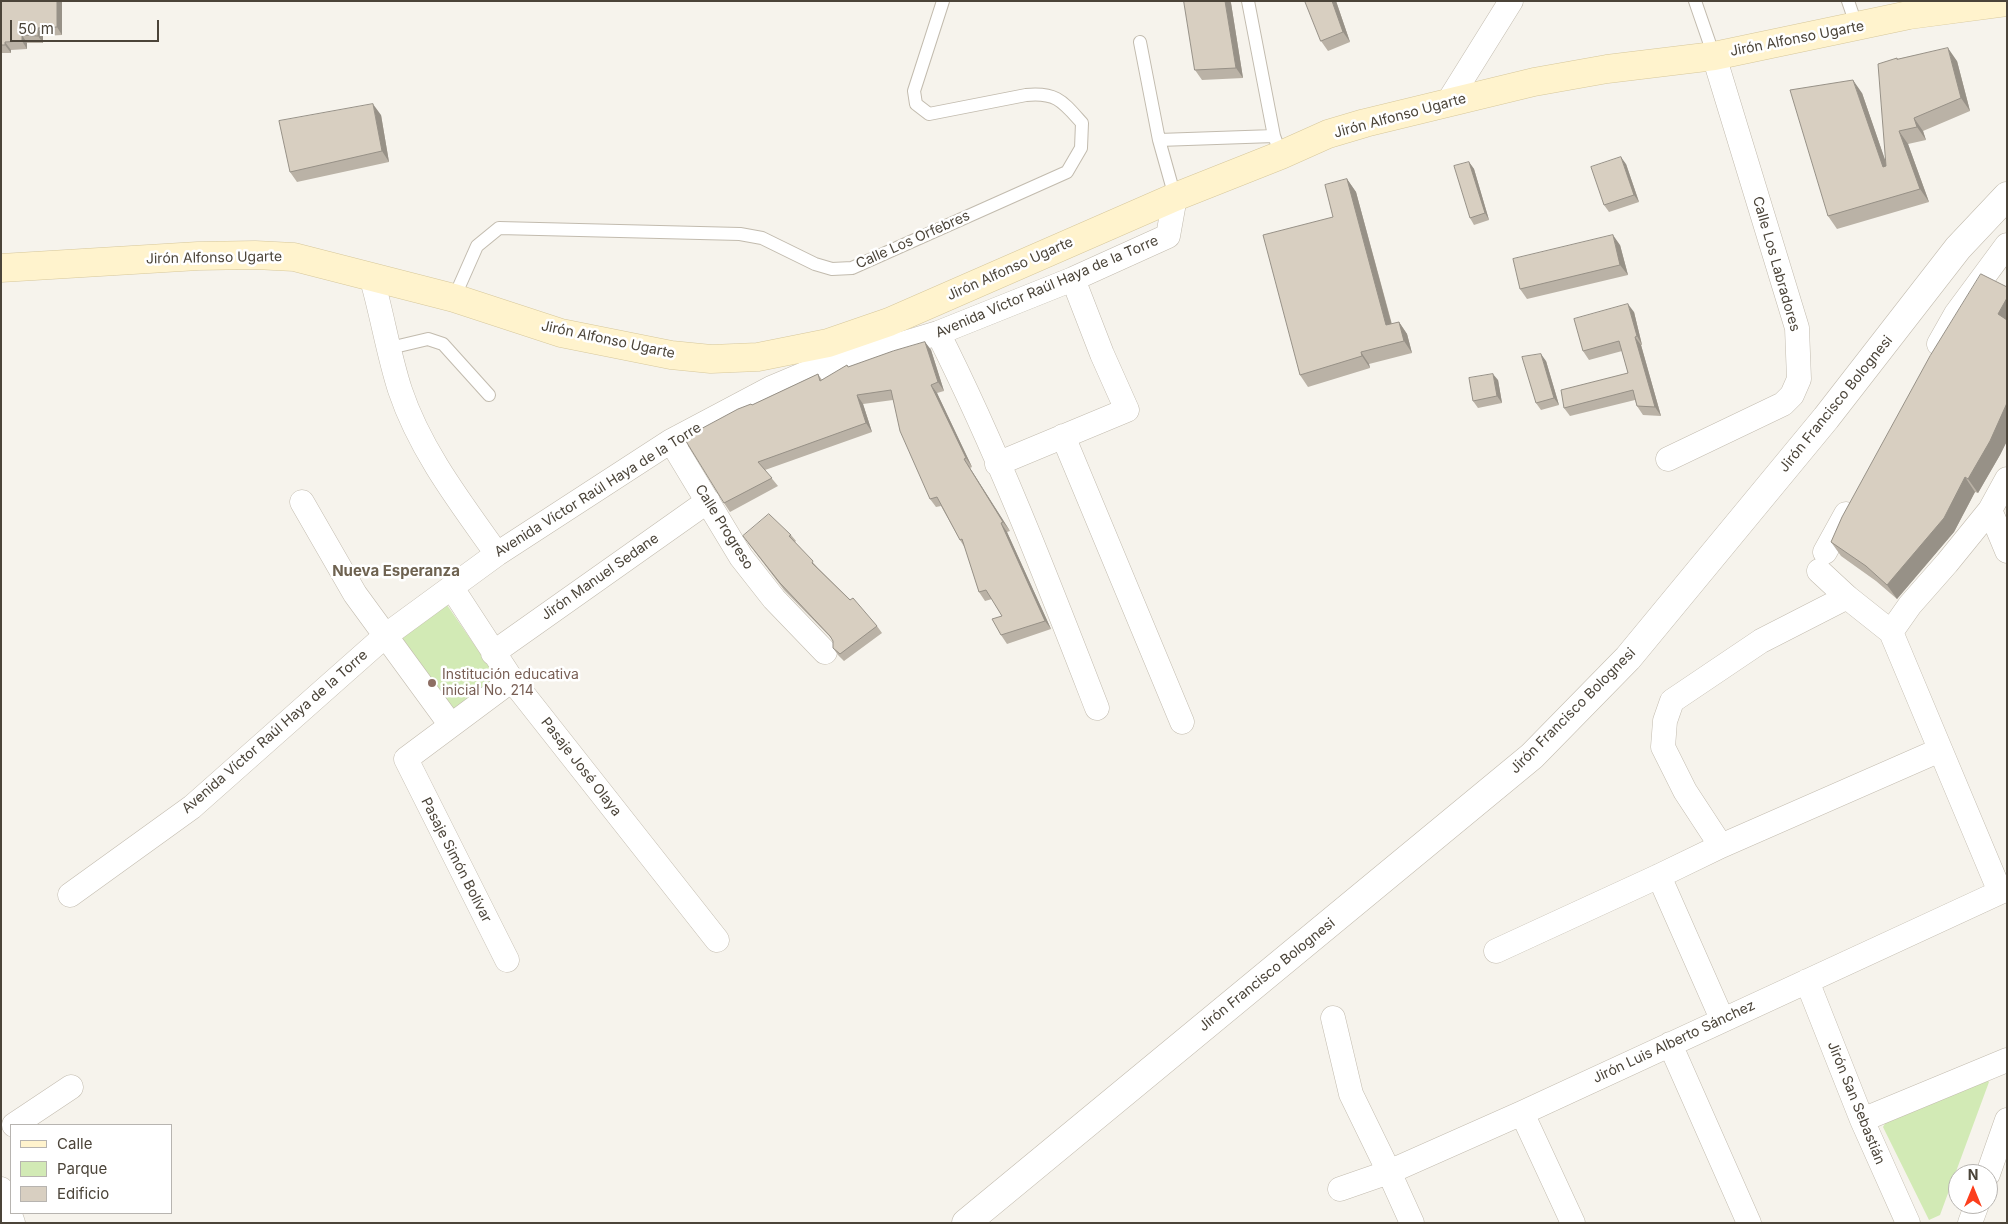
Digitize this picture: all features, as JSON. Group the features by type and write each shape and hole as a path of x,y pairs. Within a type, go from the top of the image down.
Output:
{"main road":[{"name":"Jirón Alfonso Ugarte","path":"1,268 126,260 254,255 294,257 454,298 562,333 671,355 711,359 758,357 828,343 895,333 1277,146 1534,82 1607,69 1714,56 1909,15 2007,2"}],"street":[{"path":"1448,102 1511,1"},
{"name":"Calle Los Labradores","path":"1668,459 1783,404 1792,395 1799,379 1797,328 1714,56"},
{"name":"Jirón Francisco Bolognesi","path":"966,1223 1532,756 1628,658 1820,425 1958,248 2007,196"},
{"name":"Avenida Víctor Raúl Haya de la Torre","path":"70,895 192,807 386,636 497,554 671,441 771,388 895,333 938,333 1073,279 1168,236 1175,197"},
{"path":"1928,363 1956,314 2007,245"},
{"path":"371,276 400,390 426,446 447,484 497,554"},
{"path":"997,464 1127,410 1102,354 1073,279"},
{"path":"938,333 959,376 1034,549 1097,708"},
{"path":"1064,436 1182,722"},
{"name":"Calle Progreso","path":"671,441 741,557 774,599 825,652"},
{"path":"1892,632 1910,605 1998,507 2007,479"},
{"path":"1859,492 1822,562 1847,597 1892,632 1940,750 2003,891"},
{"path":"302,502 355,594 450,724 512,680"},
{"name":"Jirón Manuel Sedane","path":"493,653 708,502"},
{"path":"1998,507 2007,551"},
{"name":"Pasaje José Olaya","path":"452,588 512,680 717,940"},
{"path":"1721,846 1685,792 1663,746 1665,721 1672,701 1761,641 1847,597"},
{"name":"Pasaje Simón Bolívar","path":"450,724 406,759 506,960"},
{"path":"1496,951 1721,846 1940,750"},
{"path":"1659,876 1722,1019"},
{"name":"Jirón Luis Alberto Sánchez","path":"1340,1189 1390,1172 1522,1113 1722,1019 2003,891"},
{"name":"Jirón San Sebastián","path":"1807,981 1862,1120 1908,1223"},
{"path":"1333,1018 1351,1094 1390,1172 1412,1223"},
{"path":"1670,1044 1749,1223"},
{"path":"1862,1120 2007,1060"},
{"path":"16,1124 71,1087"},
{"path":"1522,1113 1573,1223"},
{"path":"1992,1164 2007,1120"},
{"path":"1,1189 13,1223"}],"lane":[{"name":"Calle Los Orfebres","path":"454,298 477,246 499,228 740,234 762,238 815,264 832,268 852,268 1067,172 1081,148 1082,123 1063,102 1043,93 929,114 916,104 914,91 943,1"},
{"path":"1158,140 1277,146 1248,1"},
{"name":"Calle Los Labradores","path":"1695,1 1714,56"},
{"path":"1848,1 1857,27"},
{"path":"1140,42 1158,140 1175,197"},
{"path":"390,348 428,339 443,344 490,395"}],"green space":[{"path":"445,602 500,682 450,716 395,637"},
{"path":"1982,1073 1989,1082 1959,1164 1948,1164 1948,1193 1940,1215 1929,1220 1883,1127 1888,1118"}],"building":[{"path":"2,1 57,1 57,27 38,28 38,36 22,35 22,41 5,42 5,45 1,45"},
{"path":"1184,1 1225,1 1236,68 1195,70"},
{"path":"1305,1 1332,1 1343,32 1321,41"},
{"path":"1948,48 1961,98 1914,118 1917,127 1899,131 1920,189 1828,216 1790,90 1853,80 1883,167 1886,166 1878,64 1897,58"},
{"path":"373,104 382,151 290,172 279,121"},
{"path":"1621,157 1634,195 1604,205 1591,167"},
{"path":"1469,162 1485,213 1470,218 1454,166"},
{"path":"1347,179 1386,325 1399,322 1404,341 1361,352 1362,356 1300,375 1263,235 1333,217 1325,185"},
{"path":"1613,235 1620,265 1520,289 1513,259"},
{"path":"1981,274 2007,287 2007,298 1998,314 2007,320 2007,403 1990,441 1968,479 1965,477 1944,518 1887,585 1866,566 1831,542 1842,517 1930,356"},
{"path":"1628,304 1637,336 1635,337 1655,407 1637,406 1633,390 1564,408 1561,390 1628,373 1619,341 1583,351 1574,319"},
{"path":"925,342 938,382 931,385 966,458 964,459 1003,522 1001,523 1045,621 1001,635 992,619 1002,616 986,590 979,592 962,539 960,540 937,497 930,499 900,431 891,390 857,395 866,423 758,462 772,478 724,503 684,438 738,409 752,405 818,374 820,381 847,365 848,367"},
{"path":"1541,354 1554,398 1536,403 1522,357"},
{"path":"1493,374 1497,396 1473,401 1469,378"},
{"path":"769,514 791,535 789,536 813,561 812,563 850,600 853,598 877,626 840,654 833,648 833,641 830,636 780,583 743,536"}],"place":[{"name":"Institución educativa inicial No. 214","path":"432,683"}],"district":[{"name":"Nueva Esperanza","path":"396,571"}]}
